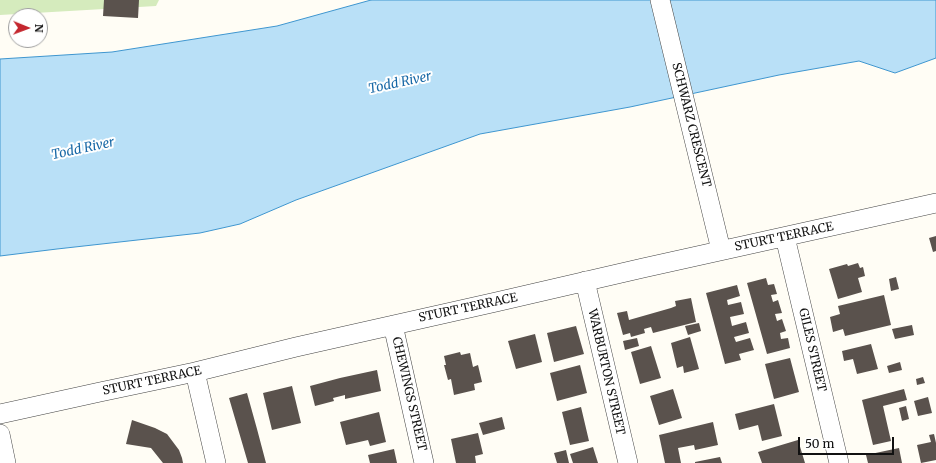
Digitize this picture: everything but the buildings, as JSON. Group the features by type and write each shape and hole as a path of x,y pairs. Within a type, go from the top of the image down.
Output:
{"street":[{"name":"SCHWARZ CRESCENT","path":"660,0 721,250"},
{"name":"STURT TERRACE","path":"0,414 195,372 296,347 721,250 936,203"},
{"name":"GILES STREET","path":"785,237 839,463"},
{"name":"WARBURTON STREET","path":"585,282 628,463"},
{"name":"CHEWINGS STREET","path":"393,325 424,463"},
{"path":"195,372 216,463"},
{"path":"0,434 6,463"}],"green space":[{"path":"0,0 159,0 156,6 48,12 48,8 8,8 8,15 0,15"}],"water":[{"name":"Todd River","path":"371,0 936,0 936,58 895,73 859,61 779,75 630,107 480,134 296,200 240,224 200,233 0,256 0,59 112,52 277,26"}]}
